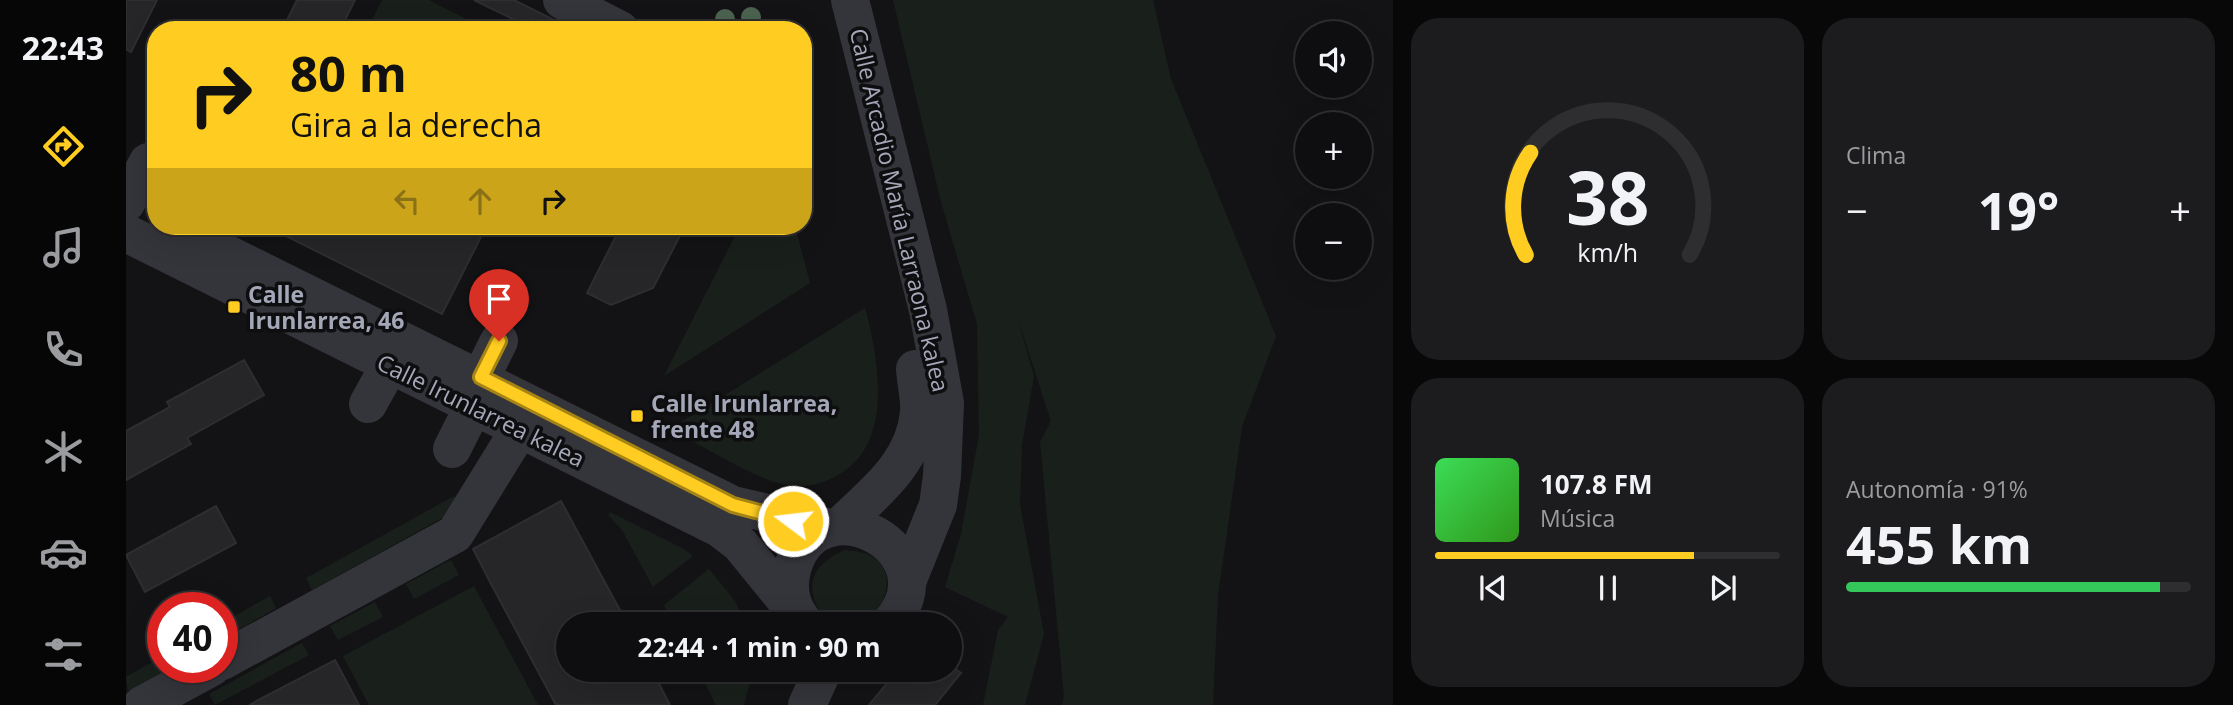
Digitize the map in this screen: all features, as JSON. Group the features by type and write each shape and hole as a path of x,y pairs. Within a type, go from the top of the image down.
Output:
{"street":[{"path":"562,0 603,21"},
{"name":"Calle Arcadio María Larraona kalea","path":"798,612 793,603 790,575 796,557 807,542 836,527 895,474 910,448 919,412 908,298 827,0"},
{"name":"Calle Arcadio María Larraona kalea","path":"850,0 928,310 945,403 938,505 907,582 905,600 897,612"},
{"path":"147,164 126,203 147,214"},
{"name":"Calle Irunlarrea kalea","path":"126,233 389,366 477,391 521,427 719,528 740,544 795,612"},
{"name":"Calle Irunlarrea kalea","path":"188,235 477,391 733,505 836,527 860,527 878,534 893,546 903,563 907,582"},
{"path":"452,449 499,341"},
{"path":"368,404 389,366"},
{"path":"238,652 455,534 521,427"},
{"path":"807,705 818,682"},
{"path":"142,705 183,683"}],"shaded area":[{"path":"382,0 429,0 470,21 372,21"},
{"path":"893,0 1153,0 1171,79 1276,336 1242,427 1218,595 1213,705 1062,705 1064,696 1040,442 1051,421 1016,313 1034,376 1022,445 1020,504 1044,634 1025,705 983,705 998,630 1008,617 945,587 961,534 979,435 977,324 941,202"},
{"path":"735,235 797,235 810,283 664,376"},
{"path":"865,308 875,351 878,399 875,422 868,443 856,461 838,475 810,486 778,483 747,470 670,429"},
{"path":"454,496 460,508 312,590 306,578"},
{"path":"610,512 693,556 653,587 622,530 608,515"},
{"path":"845,550 858,552 869,555 883,567 887,585 879,612 820,612 812,591 813,581 816,572 832,556"},
{"path":"451,560 459,575 414,599 406,584"},
{"path":"709,569 735,601 740,612 668,612 664,605"},
{"path":"474,586 538,705 369,705 343,656"},
{"path":"270,596 276,608 238,630 238,614"},
{"path":"375,602 383,617 338,640 330,626"},
{"path":"302,643 309,655 215,705 209,694 229,683 238,683 238,678"},
{"path":"147,665 147,680 128,691 126,677"},
{"path":"704,682 750,682 744,705 716,705"}],"building":[{"path":"126,0 157,0 131,52 126,49"},
{"path":"297,0 355,0 344,21 286,21"},
{"path":"474,0 514,0 556,21 517,21"},
{"path":"284,235 482,235 442,314"},
{"path":"616,235 680,235 653,288 611,305 587,293"},
{"path":"244,360 264,395 187,438 191,444 126,480 126,431 170,407 167,402"},
{"path":"561,501 621,612 556,612 556,682 658,682 670,705 556,705 473,549"},
{"path":"216,506 236,543 145,592 126,555"},
{"path":"335,660 359,705 250,705 258,700"},
{"path":"888,682 954,682 935,705 869,705"}],"place":[{"name":"Calle Irunlarrea, 46","path":"234,307"},
{"name":"Calle Irunlarrea, frente 48","path":"637,416"}],"route":[{"path":"499,341 481,377 733,505 793,521"}]}
